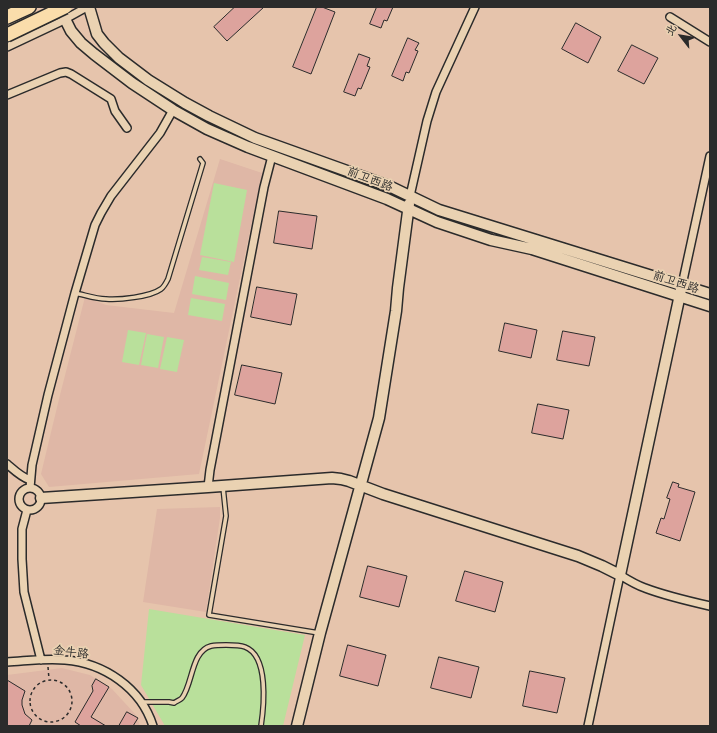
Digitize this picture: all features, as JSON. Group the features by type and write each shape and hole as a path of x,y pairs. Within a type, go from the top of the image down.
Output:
{"highway":[{"path":"7,17 29,7"},
{"path":"7,35 65,13"}],"street":[{"name":"前卫西路","path":"61,7 65,13 71,30 81,43 94,54 132,83 173,110 206,128 248,147 387,199 450,227 491,240 532,249 710,306"},
{"name":"前卫西路","path":"88,7 97,34 104,43 125,63 148,80 180,100 255,138 389,186 439,210 710,294"},
{"path":"7,47 65,13 88,7"},
{"path":"297,726 320,633 379,418 396,311 410,196 427,121 436,92 475,7"},
{"path":"670,18 710,42"},
{"path":"7,95 60,73 66,72 111,99 115,111 127,128"},
{"path":"30,488 36,444 75,294 95,225 111,196 160,133 173,110"},
{"path":"208,488 210,470 264,186 272,156"},
{"path":"588,726 710,156"},
{"path":"7,464 18,474 30,480"},
{"path":"41,498 208,488 332,478 345,480 383,494 578,556 602,566 646,589 710,606"},
{"path":"30,488 38,492 41,498 40,504 33,510 27,510 20,504 19,498 24,490 30,488"},
{"path":"27,510 22,529 24,592 44,660"},
{"name":"金牛路","path":"7,662 65,660 97,667 111,674 135,694 144,707 153,726"}],"lane":[{"path":"75,294 105,299 134,298 156,292 166,285 203,163 200,159"},
{"path":"223,486 226,516 209,615 320,633"},
{"path":"141,702 174,703 181,699 187,689 198,656 203,650 211,646 245,646 259,660 263,681 263,710 260,726"}],"path":[{"path":"44,660 49,679"},
{"path":"49,679 56,680 65,685 71,693 72,698 71,709 65,717 55,722 45,722 36,717 29,703 29,698 33,688 41,681 49,679"}],"shaded area":[{"path":"220,159 262,173 199,474 49,487 41,474 85,297 106,305 174,313"},
{"path":"220,507 220,518 206,612 143,602 157,509"},
{"path":"62,668 90,675 112,689 136,715 140,726 7,726 7,675"}],"green space":[{"path":"214,183 247,190 234,262 200,255"},
{"path":"202,257 231,262 228,275 199,270"},
{"path":"195,276 229,283 226,300 192,294"},
{"path":"191,298 225,304 222,321 188,315"},
{"path":"128,330 146,333 139,365 122,362"},
{"path":"147,334 164,337 158,368 141,365"},
{"path":"167,337 184,340 177,372 160,369"},
{"path":"149,609 305,635 283,726 165,726 141,685"}],"building":[{"path":"235,7 264,7 227,41 214,27"},
{"path":"317,7 322,7 335,12 311,74 293,67"},
{"path":"377,7 393,7 387,21 384,20 381,28 370,24"},
{"path":"576,23 601,37 588,63 562,49"},
{"path":"408,38 419,43 415,50 418,51 409,73 406,72 403,81 392,76"},
{"path":"632,45 658,58 644,84 618,71"},
{"path":"359,54 370,58 367,66 370,67 361,89 358,88 355,96 344,92"},
{"path":"279,211 317,216 312,249 274,243"},
{"path":"257,287 297,294 291,325 251,317"},
{"path":"505,323 537,330 531,358 499,351"},
{"path":"563,331 595,337 589,366 557,360"},
{"path":"242,365 282,373 275,404 235,395"},
{"path":"538,404 569,410 563,439 532,433"},
{"path":"673,482 679,484 678,487 695,492 680,541 656,533 661,518 664,519 670,499 667,498"},
{"path":"368,566 407,576 399,607 360,597"},
{"path":"465,571 503,582 495,612 456,601"},
{"path":"348,645 386,655 378,686 340,676"},
{"path":"439,657 479,667 471,698 431,688"},
{"path":"530,671 565,678 557,713 523,706"},
{"path":"96,679 109,687 91,717 106,726 81,726 75,722 93,691 92,686"},
{"path":"7,680 25,691 22,705 25,714 32,720 29,726 7,726"},
{"path":"127,712 138,718 133,726 119,726"}]}
